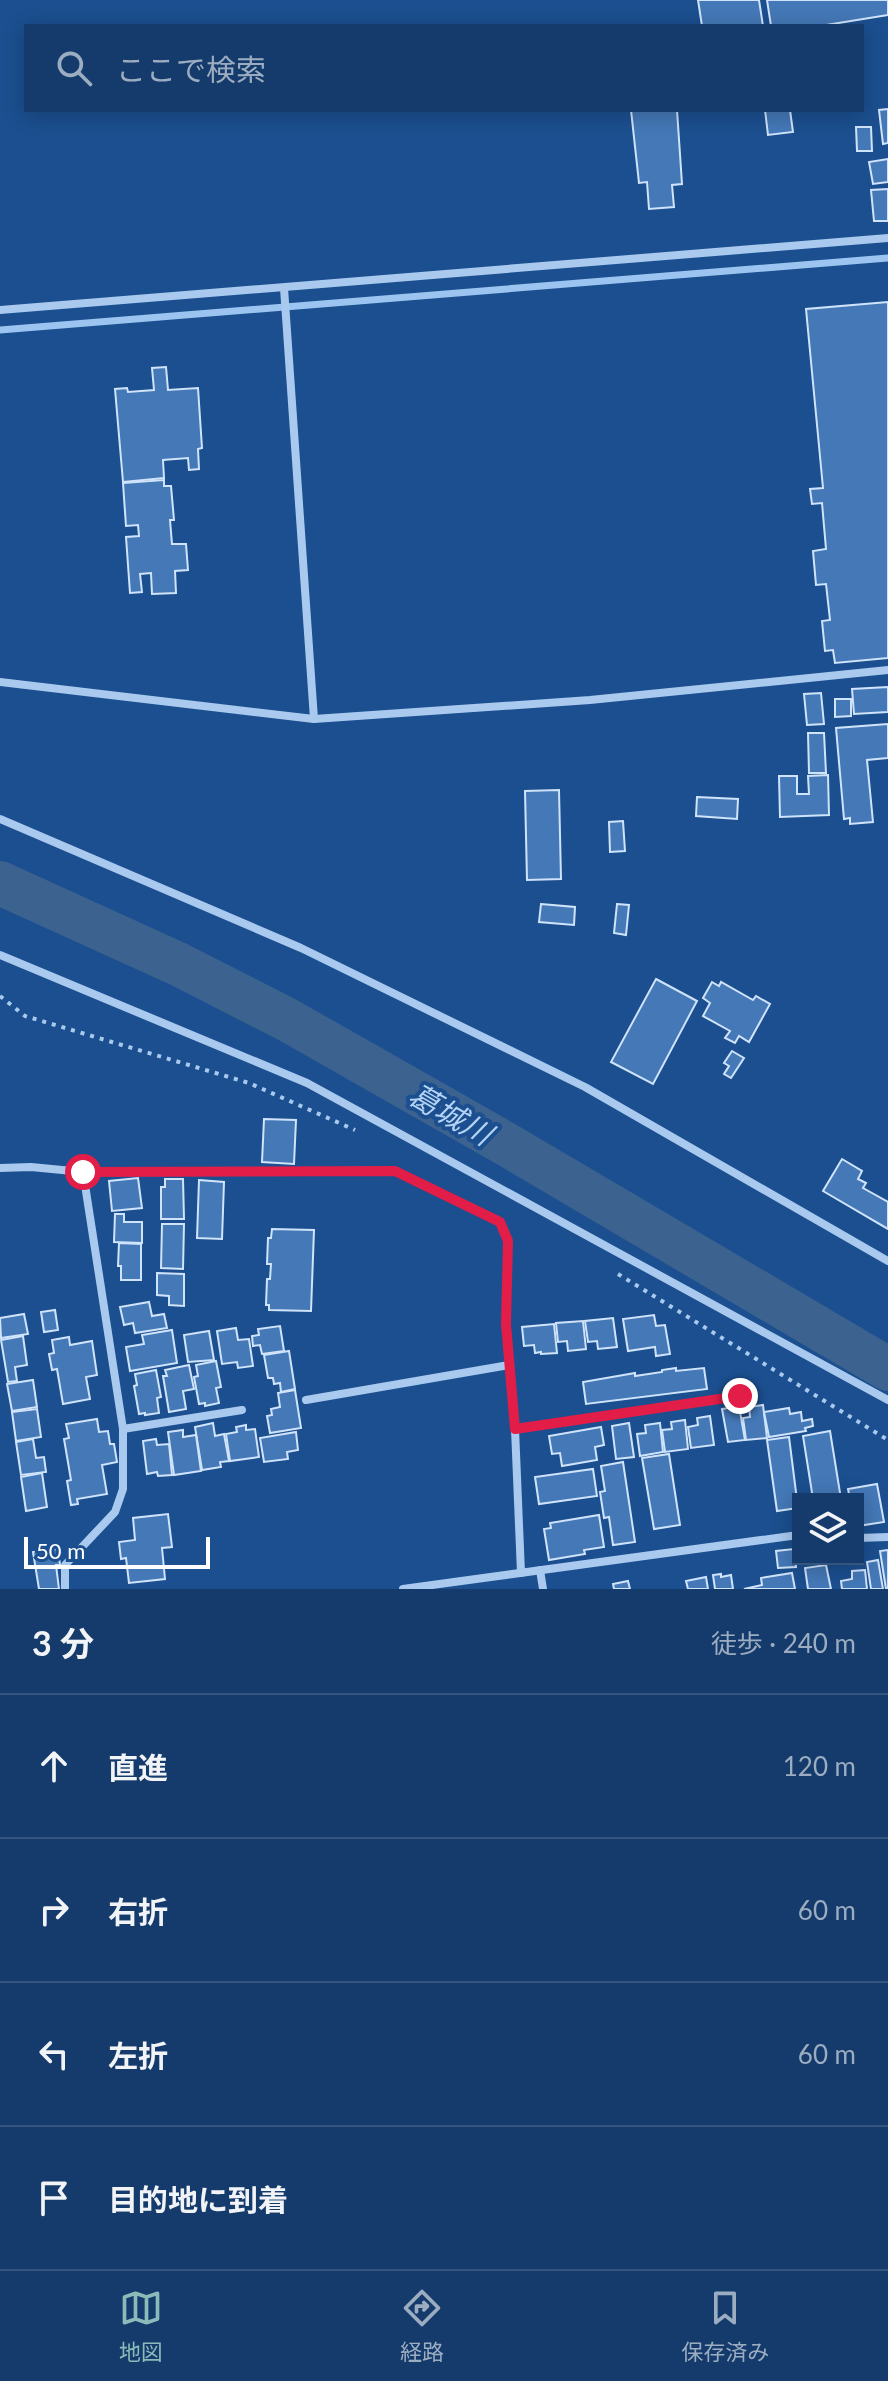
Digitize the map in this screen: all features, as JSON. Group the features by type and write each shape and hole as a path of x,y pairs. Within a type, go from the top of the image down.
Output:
{"street":[{"path":"0,310 888,238"},
{"path":"284,288 314,719"},
{"path":"0,682 314,719 590,700 888,670"},
{"path":"0,819 301,948 585,1087 888,1261"},
{"path":"0,955 307,1083 888,1400"},
{"path":"0,1168 31,1167 83,1172 395,1171 500,1222 508,1241 506,1324 515,1429 521,1573"},
{"path":"65,1589 65,1565 115,1512 123,1489 123,1429 83,1172"},
{"path":"306,1400 509,1365"},
{"path":"515,1429 740,1396"},
{"path":"123,1429 242,1410"},
{"path":"403,1589 792,1536"},
{"path":"864,1538 888,1537"},
{"path":"540,1570 543,1589"}],"building":[{"path":"698,0 759,0 763,24 702,24"},
{"path":"767,0 888,0 888,15 832,24 771,24"},
{"path":"888,109 888,143 883,144 879,110"},
{"path":"631,112 677,112 682,184 672,185 674,207 649,209 647,182 639,183"},
{"path":"765,112 790,112 793,132 768,135"},
{"path":"856,127 871,127 872,151 857,151"},
{"path":"888,159 888,182 873,184 869,162"},
{"path":"888,189 888,221 874,221 871,190"},
{"path":"888,302 888,658 835,663 833,650 825,651 822,621 830,620 826,584 816,585 813,551 826,549 822,503 812,504 810,489 823,488 806,309"},
{"path":"166,367 168,390 198,388 202,448 198,449 199,469 189,470 188,458 163,460 164,478 123,482 115,389 127,388 128,392 154,390 152,368"},
{"path":"164,480 164,486 171,486 174,520 170,520 172,544 186,544 188,570 175,571 176,593 152,594 151,573 140,574 142,592 130,593 126,537 139,536 138,525 126,526 123,483"},
{"path":"888,687 888,712 854,714 852,689"},
{"path":"821,693 824,724 807,725 804,694"},
{"path":"835,699 851,699 851,716 835,717"},
{"path":"888,724 888,758 867,760 873,822 850,824 850,818 844,819 836,728"},
{"path":"808,733 824,733 826,773 809,773"},
{"path":"828,775 829,815 780,817 779,776 797,776 797,794 809,794 808,776"},
{"path":"559,790 561,879 527,880 525,791"},
{"path":"697,797 738,799 737,819 696,816"},
{"path":"623,821 625,851 610,852 609,822"},
{"path":"541,904 575,907 574,925 539,922"},
{"path":"617,904 629,905 626,935 614,933"},
{"path":"656,979 697,1001 653,1084 611,1062"},
{"path":"712,982 719,986 721,982 753,1000 756,996 770,1004 749,1042 739,1036 735,1043 725,1038 730,1031 703,1016 710,1003 703,998"},
{"path":"732,1051 744,1058 731,1078 724,1074 729,1066 724,1063"},
{"path":"264,1119 296,1120 294,1164 262,1162"},
{"path":"842,1159 862,1171 858,1179 866,1183 863,1188 888,1202 888,1229 823,1191"},
{"path":"138,1178 142,1208 112,1211 109,1181"},
{"path":"165,1179 183,1179 184,1219 161,1219 161,1187 165,1187"},
{"path":"199,1180 224,1182 222,1239 197,1238"},
{"path":"115,1214 124,1214 124,1222 142,1222 142,1243 114,1242"},
{"path":"162,1224 184,1224 183,1269 161,1268"},
{"path":"272,1229 314,1230 311,1311 269,1310 269,1305 266,1305 271,1264 267,1264 268,1238 271,1238"},
{"path":"119,1243 141,1244 141,1280 121,1280"},
{"path":"157,1273 184,1274 184,1306 169,1305 169,1296 157,1295"},
{"path":"149,1302 152,1316 164,1314 167,1328 135,1333 133,1323 124,1325 120,1307"},
{"path":"55,1310 58,1330 44,1332 41,1312"},
{"path":"24,1314 28,1334 1,1338 0,1318"},
{"path":"654,1315 656,1326 665,1325 670,1354 656,1356 655,1347 628,1351 623,1319"},
{"path":"613,1318 617,1347 598,1349 597,1341 588,1342 585,1321"},
{"path":"583,1321 586,1349 568,1351 567,1341 558,1342 556,1323"},
{"path":"554,1324 557,1353 535,1353 534,1345 524,1346 522,1327"},
{"path":"280,1326 284,1351 262,1354 260,1345 253,1346 252,1336 259,1335 258,1329"},
{"path":"236,1328 238,1340 249,1339 253,1366 238,1368 237,1362 222,1364 217,1331"},
{"path":"172,1330 177,1363 130,1371 126,1347 144,1344 142,1335"},
{"path":"209,1331 214,1360 188,1362 184,1335"},
{"path":"23,1336 27,1365 15,1367 17,1381 8,1382 1,1340"},
{"path":"69,1337 70,1345 92,1341 97,1375 86,1377 90,1399 63,1404 57,1369 52,1370 49,1354 54,1353 52,1340"},
{"path":"289,1351 295,1389 281,1392 280,1383 274,1384 273,1378 268,1378 264,1355"},
{"path":"216,1361 221,1387 216,1388 219,1403 205,1406 205,1403 199,1404 194,1377 198,1376 196,1365"},
{"path":"189,1365 194,1389 183,1391 186,1409 169,1412 163,1376 167,1376 165,1370"},
{"path":"676,1368 676,1371 704,1368 707,1389 586,1404 583,1382"},
{"path":"156,1370 161,1397 157,1398 159,1413 139,1414 135,1374"},
{"path":"33,1380 37,1407 12,1411 7,1384"},
{"path":"295,1390 301,1428 270,1433 267,1416 272,1415 271,1409 280,1407 278,1393"},
{"path":"763,1405 767,1438 746,1440 743,1418 750,1417 749,1407"},
{"path":"739,1406 745,1440 728,1442 722,1409"},
{"path":"789,1408 790,1414 801,1412 802,1421 812,1419 813,1426 805,1428 806,1431 769,1437 764,1412"},
{"path":"37,1409 41,1437 16,1441 12,1412"},
{"path":"710,1416 714,1445 691,1448 688,1427 698,1425 697,1418"},
{"path":"97,1419 99,1432 108,1431 117,1462 102,1465 107,1494 77,1499 78,1504 71,1505 67,1481 71,1480 64,1439 69,1438 66,1424"},
{"path":"685,1420 688,1449 665,1452 662,1430 672,1429 671,1422"},
{"path":"213,1423 215,1436 224,1434 229,1461 220,1462 221,1467 202,1470 195,1427"},
{"path":"629,1423 634,1457 616,1459 612,1426"},
{"path":"660,1423 663,1452 640,1456 637,1434 646,1433 645,1425"},
{"path":"246,1425 246,1430 255,1429 259,1457 230,1461 226,1434 237,1432 236,1427"},
{"path":"601,1427 604,1445 595,1447 597,1460 562,1466 560,1453 552,1454 549,1436"},
{"path":"183,1430 183,1437 196,1435 201,1471 174,1475 168,1432"},
{"path":"830,1431 840,1493 812,1493 803,1436"},
{"path":"296,1432 298,1450 287,1452 288,1459 264,1462 260,1438"},
{"path":"789,1437 796,1493 792,1493 792,1509 777,1511 767,1440"},
{"path":"33,1439 36,1458 44,1457 46,1472 21,1475 16,1442"},
{"path":"156,1439 157,1445 169,1444 172,1475 147,1474 143,1441"},
{"path":"669,1454 680,1525 654,1529 642,1458"},
{"path":"623,1462 635,1542 613,1545 609,1517 604,1518 600,1492 605,1491 601,1466"},
{"path":"593,1469 597,1496 539,1504 535,1477"},
{"path":"42,1473 47,1507 26,1511 21,1477"},
{"path":"877,1484 884,1522 864,1525 864,1493 849,1493 848,1489"},
{"path":"168,1514 172,1547 162,1548 165,1579 129,1583 126,1558 121,1559 119,1542 135,1540 133,1518"},
{"path":"599,1515 604,1547 584,1550 585,1554 549,1560 544,1529 551,1528 550,1523"},
{"path":"58,1549 59,1589 39,1589 33,1552"},
{"path":"792,1549 792,1565 796,1567 778,1568 776,1551"},
{"path":"888,1550 888,1589 886,1589 880,1551"},
{"path":"878,1560 883,1589 871,1589 867,1562"},
{"path":"826,1565 831,1589 808,1589 805,1568"},
{"path":"865,1570 867,1589 842,1589 841,1581 852,1579 852,1571"},
{"path":"792,1573 795,1589 744,1589 762,1585 761,1578"},
{"path":"721,1574 721,1577 731,1575 733,1589 715,1589 713,1575"},
{"path":"706,1577 708,1589 688,1589 686,1581"},
{"path":"628,1581 630,1589 614,1589 613,1584"}],"waterway":[{"path":"0,330 888,258"},
{"name":"葛城川","path":"0,883 178,964 286,1019 511,1147 888,1369"}],"route":[{"path":"83,1172 395,1171 500,1222 508,1241 506,1324 515,1429 740,1396"}]}
